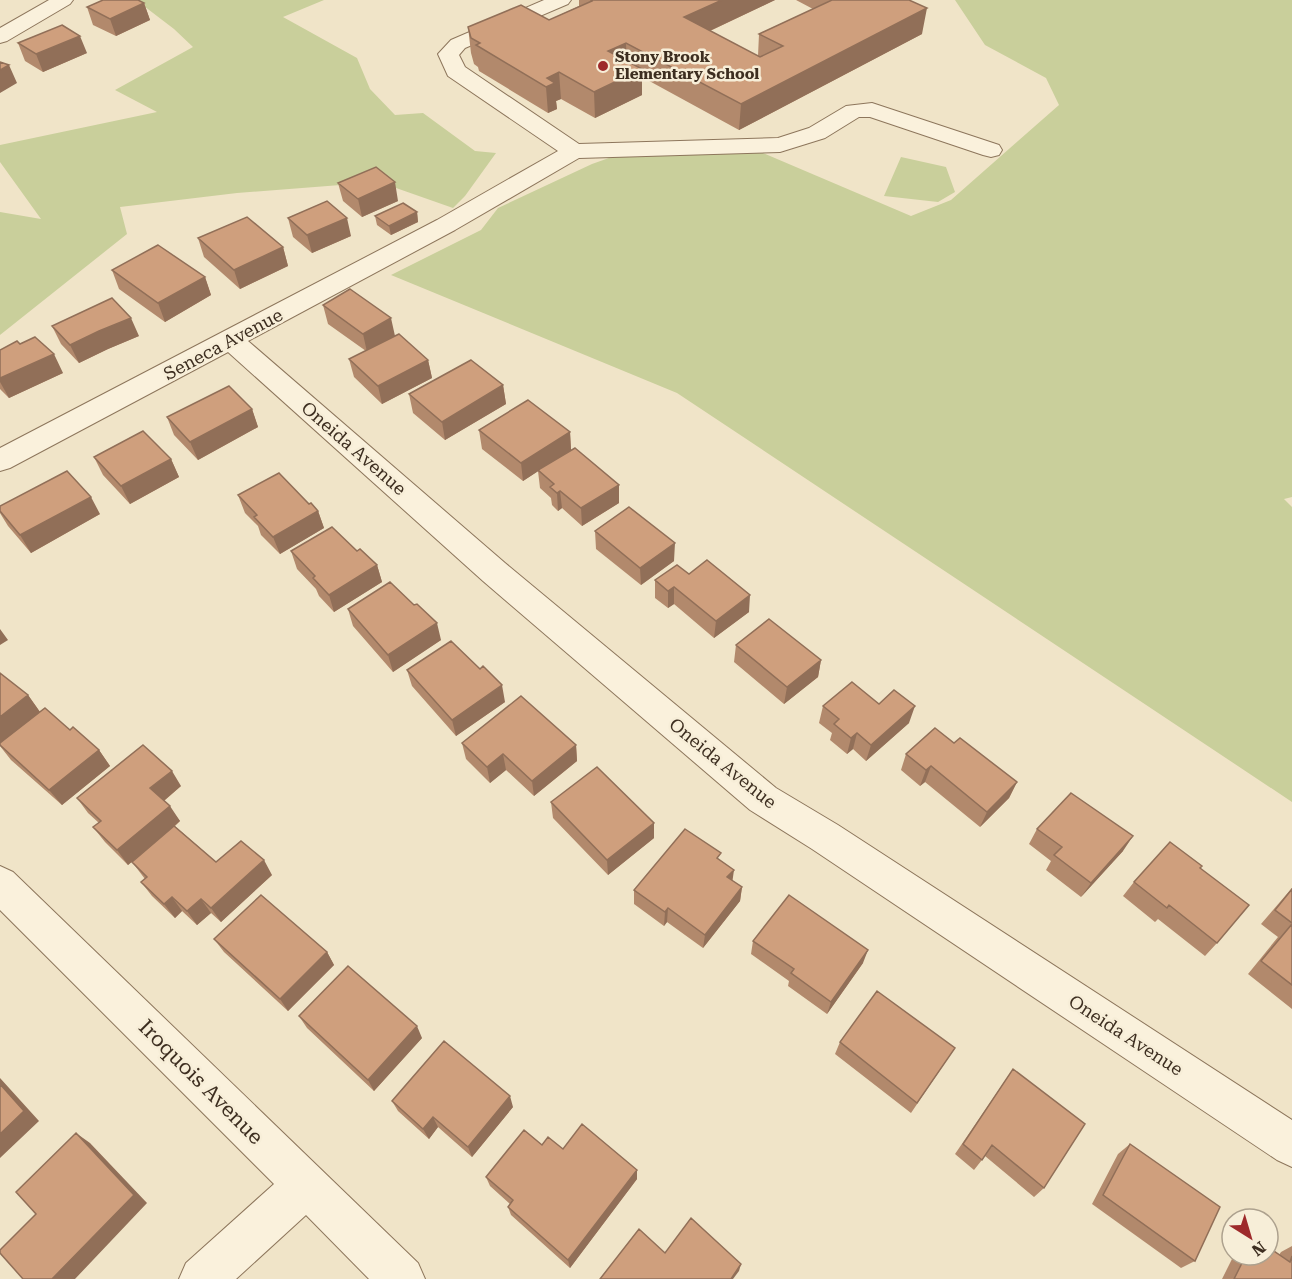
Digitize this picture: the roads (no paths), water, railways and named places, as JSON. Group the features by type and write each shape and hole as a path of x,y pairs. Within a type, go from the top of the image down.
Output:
{"street":[{"path":"0,37 63,0"},
{"path":"561,0 458,44 448,54 456,71 574,151 780,145 817,133 854,111 872,110 991,150"},
{"name":"Seneca Avenue","path":"0,461 446,225 574,151"},
{"name":"Oneida Avenue","path":"231,340 494,572 763,799 825,837 1292,1145"},
{"name":"Iroquois Avenue","path":"0,884 402,1279"},
{"path":"202,1279 306,1185"}],"place":[{"name":"Stony Brook Elementary School","path":"603,66"}]}
